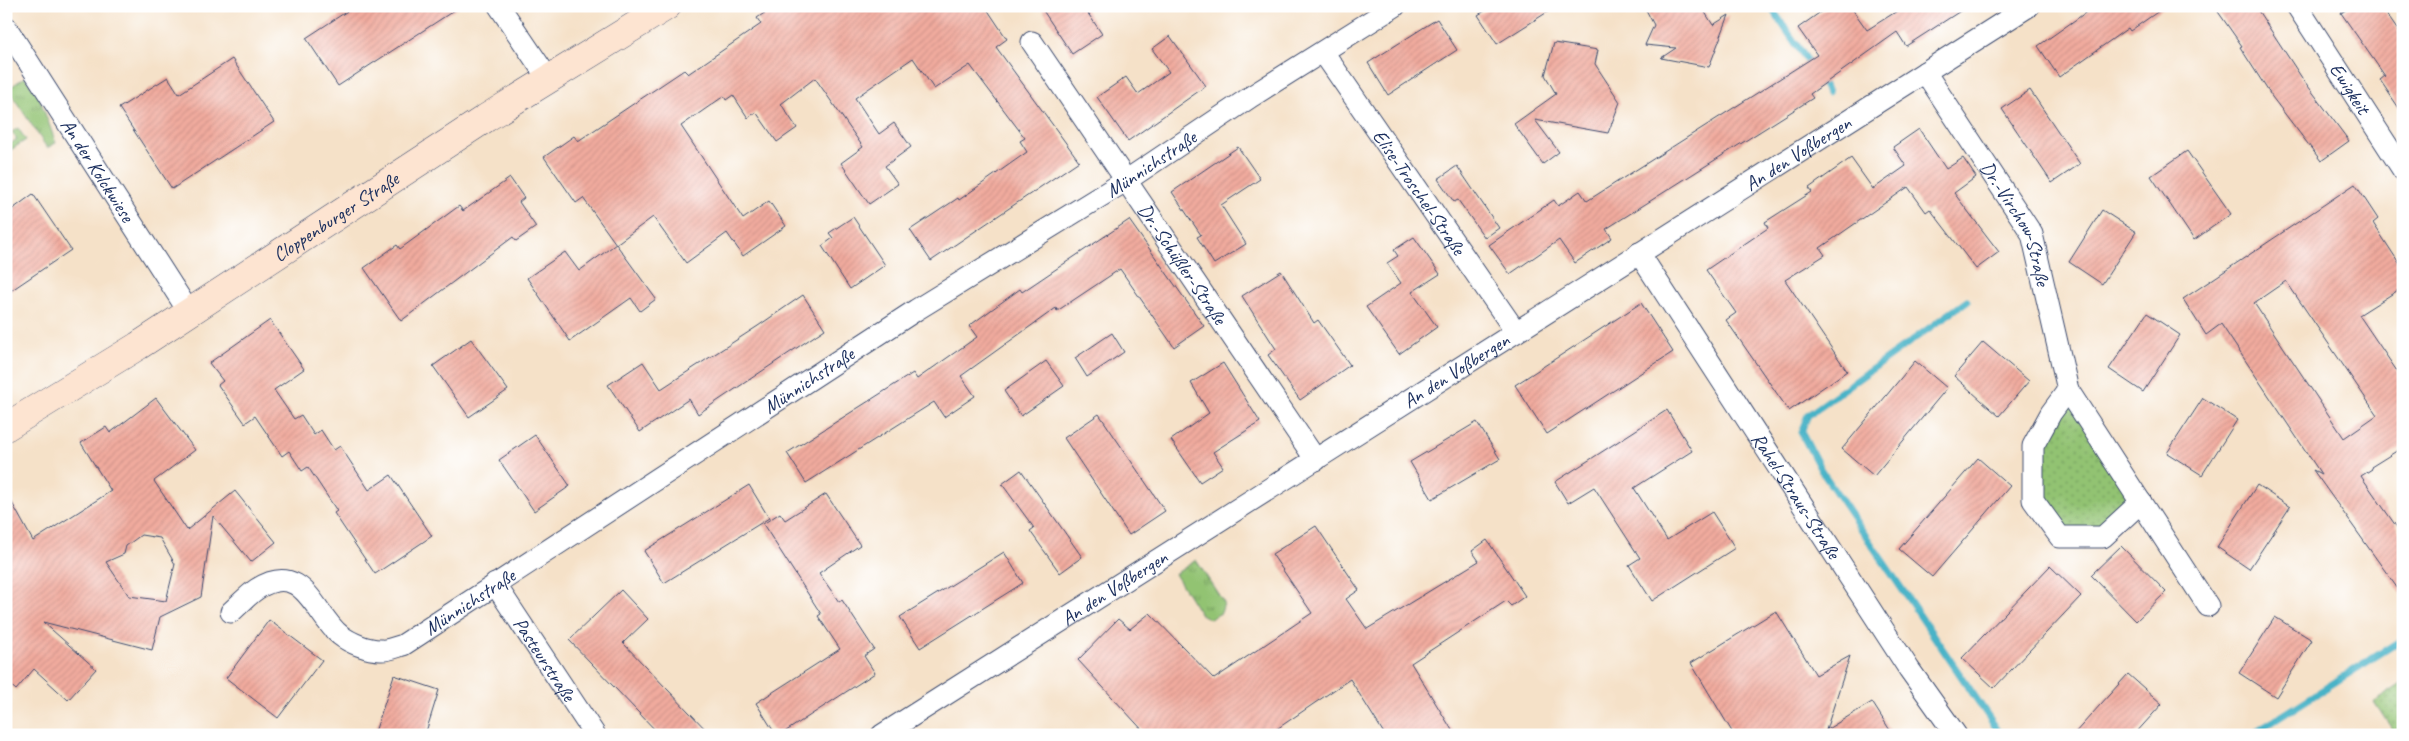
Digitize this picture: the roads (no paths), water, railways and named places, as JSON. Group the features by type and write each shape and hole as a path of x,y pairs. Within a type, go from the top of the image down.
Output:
{"main road":[{"name":"Cloppenburger Straße","path":"6,427 189,312 405,170 667,6"}],"street":[{"path":"499,6 549,80"},
{"name":"Münnichstraße","path":"231,612 257,588 285,581 296,584 309,594 340,635 360,646 380,651 403,645 908,315 1127,180 1395,6"},
{"name":"An den Voßbergen","path":"882,735 2029,6"},
{"name":"Ewigkeit","path":"2297,6 2403,170"},
{"name":"An der Kolckwiese","path":"6,27 189,312"},
{"name":"Dr.-Schüßler-Straße","path":"1032,42 1316,460"},
{"name":"Elise-Troschel-Straße","path":"1323,52 1516,332"},
{"name":"Dr.-Virchow-Straße","path":"1925,72 2032,234 2068,390 2208,606"},
{"name":"Rahel-Straus-Straße","path":"1639,253 1909,669 1956,735"},
{"path":"2068,390 2051,413 2033,446 2034,500 2060,537 2103,537 2141,502"},
{"name":"Pasteurstraße","path":"495,584 595,735"}],"waterway":[{"path":"1770,6 1813,69"},
{"path":"1819,77 1828,92"},
{"path":"1967,301 1808,415 1801,432 1821,470 2001,735"},
{"path":"2255,733 2403,639"}]}
